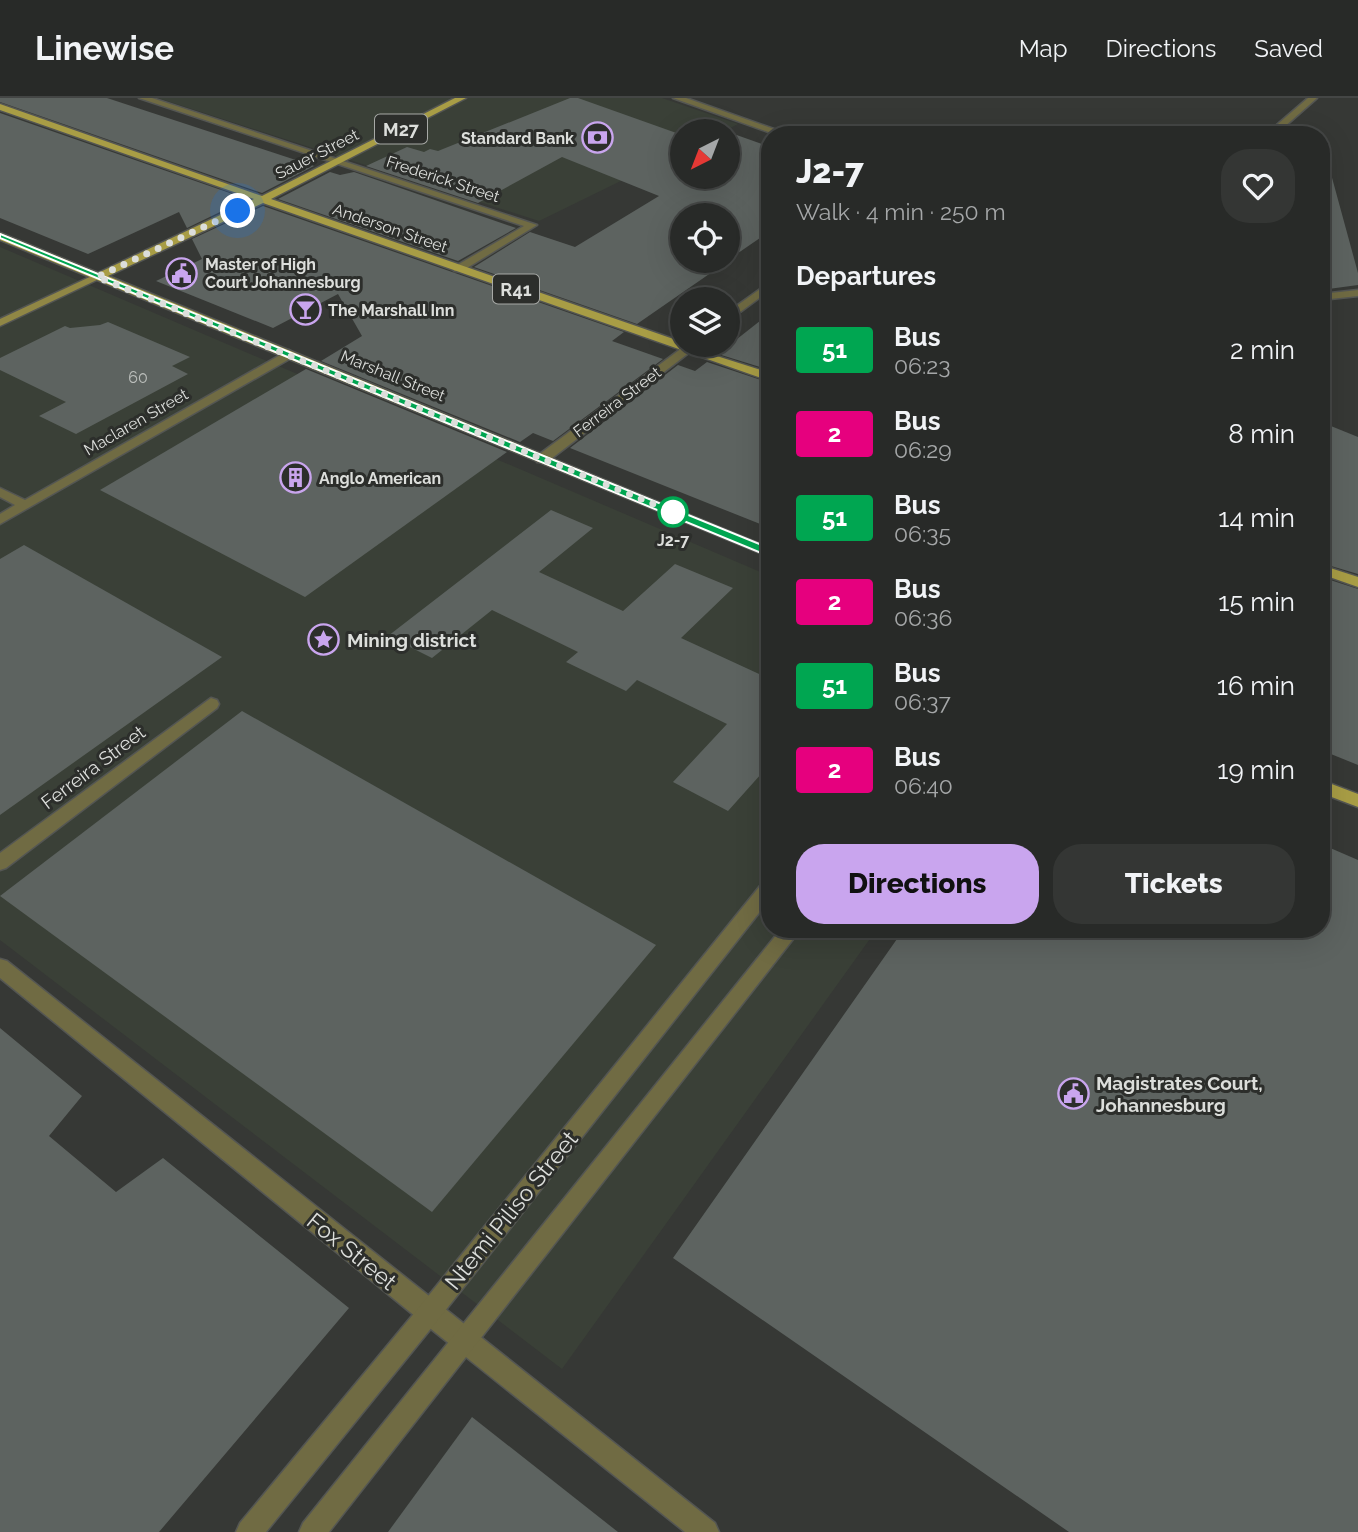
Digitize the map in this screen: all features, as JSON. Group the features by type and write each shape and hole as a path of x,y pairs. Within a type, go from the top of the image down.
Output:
{"main road":[{"name":"Sauer Street","path":"261,200 462,98"},
{"name":"Anderson Street","path":"0,107 458,269 670,340"},
{"name":"M27","path":"0,323 261,200"},
{"name":"Marshall Street","path":"0,236 761,549"},
{"name":"Anderson Street","path":"717,357 761,374"},
{"path":"1330,572 1358,582"},
{"path":"1330,790 1358,801"}],"street":[{"name":"Frederick Street","path":"143,98 532,225 458,269"},
{"path":"677,98 761,126"},
{"path":"1280,126 1313,98"},
{"path":"740,309 761,292"},
{"path":"1330,296 1358,293"},
{"name":"Maclaren Street","path":"0,520 289,354"},
{"name":"Ferreira Street","path":"542,459 678,357"},
{"path":"0,492 25,505"},
{"name":"Ferreira Street","path":"0,863 211,704"},
{"name":"Ntemi Piliso Street","path":"249,1532 429,1313 761,897"},
{"path":"312,1532 785,938"},
{"name":"Fox Street","path":"0,967 706,1532"}],"shaded area":[{"path":"158,98 662,98 723,119 670,119 670,157 539,221"},
{"path":"0,247 761,572 761,938 871,938 562,1369 0,940"}],"building":[{"path":"0,98 107,98 314,166 262,193 0,102"},
{"path":"570,98 578,98 670,131 670,189 740,189 740,136 761,144 761,237 740,252 740,203 670,203 670,273 711,273 690,287 670,287 670,301 637,324 474,267 530,232 575,247 659,196 562,157 478,203 366,166 407,147 424,152 430,149 438,151"},
{"path":"0,113 247,199 187,228 179,212 88,254 0,218"},
{"path":"330,172 340,175 354,172 516,228 458,261 278,199"},
{"path":"1330,174 1358,273 1358,285 1330,289"},
{"path":"263,206 624,332 612,341 663,359 553,441 533,433 520,442 321,361 362,336 338,294 273,328 156,281 202,259 192,239"},
{"path":"761,320 761,367 728,357 740,357 740,337"},
{"path":"108,322 190,357 172,366 188,374 76,434 39,416 66,402 0,370 0,358 65,326 70,328"},
{"path":"707,362 761,380 761,524 570,448 678,365 695,371"},
{"name":"Anglo American","path":"306,369 507,452 305,597 100,490"},
{"path":"1330,426 1358,437 1358,574 1330,566"},
{"path":"551,510 593,528 539,572 623,611 675,564 733,588 681,638 761,675 761,774 728,811 673,782 727,724 637,680 626,691 566,662 578,652 492,610 432,658 388,636"},
{"path":"24,545 222,657 0,815 0,559"},
{"path":"1330,580 1358,589 1358,765 1330,754"},
{"path":"242,711 656,945 432,1212 0,896"},
{"name":"Magistrates Court, Johannesburg","path":"1330,848 1358,860 1358,1532 1069,1532 673,1258 898,938 1330,938"},
{"path":"0,1028 82,1096 49,1136 116,1192 163,1158 349,1308 159,1532 0,1532"},
{"path":"472,1417 618,1532 388,1532"}],"bus line":[{"name":"51","path":"0,236 761,549"}],"place":[{"name":"Standard Bank","path":"597,138"},
{"name":"Master of High Court Johannesburg","path":"182,273"},
{"name":"The Marshall Inn","path":"305,310"},
{"name":"Anglo American","path":"296,478"},
{"name":"J2-7","path":"673,512"},
{"name":"Mining district","path":"324,640"},
{"name":"Magistrates Court, Johannesburg","path":"1073,1094"}],"route":[{"path":"238,211 97,277 673,512"}]}
